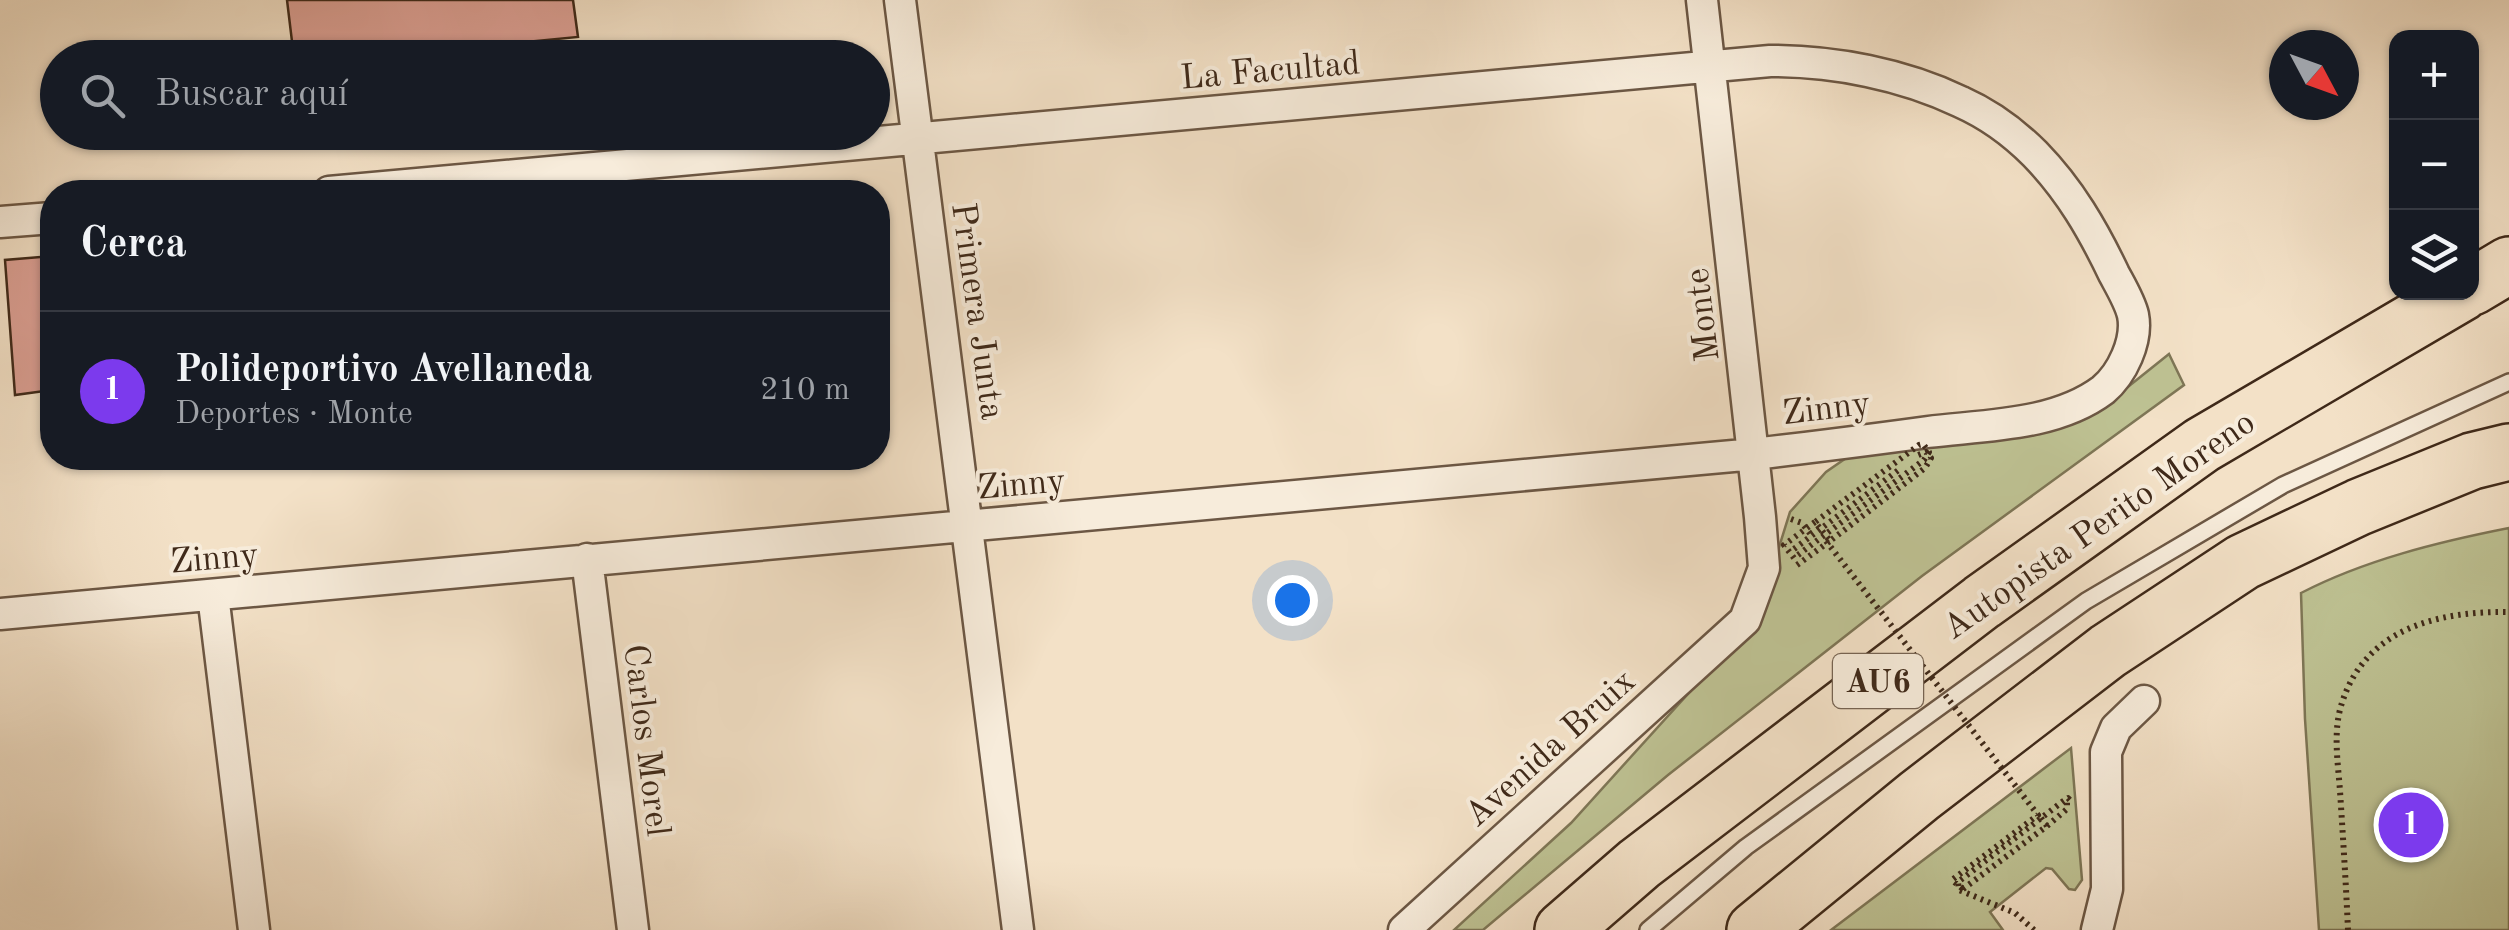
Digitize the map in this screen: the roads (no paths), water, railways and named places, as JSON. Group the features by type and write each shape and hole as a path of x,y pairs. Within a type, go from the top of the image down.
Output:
{"highway":[{"path":"2479,283 2509,266"},
{"name":"Autopista Perito Moreno","path":"1563,930 1639,864 1982,602 2202,444 2448,300"},
{"path":"1755,930 1918,796 2108,651 2243,562 2359,507 2472,461 2509,452"}],"street":[{"name":"Primera Junta","path":"900,0 1018,930"},
{"name":"Monte","path":"1702,0 1755,454 1764,568 1745,620"},
{"name":"La Facultad","path":"890,142 1710,67 1806,61 1852,68 1962,102 2002,126 2034,152 2088,220 2134,316 2129,352 2106,388 2078,406 2047,415"},
{"name":"La Facultad","path":"462,180 796,150"},
{"path":"0,222 40,219"},
{"name":"Zinny","path":"0,614 1755,454 2047,415"},
{"name":"Carlos Morel","path":"588,559 633,930"},
{"path":"213,595 254,930"},
{"name":"Avenida Bruix","path":"1404,930 1745,620"},
{"path":"2097,930 2107,889 2106,752 2116,728 2144,701"}],"lane":[{"path":"1648,930 1746,847 2086,601 2283,485 2509,382"}],"place":[{"name":"Polideportivo Avellaneda","path":"2411,825"}]}
